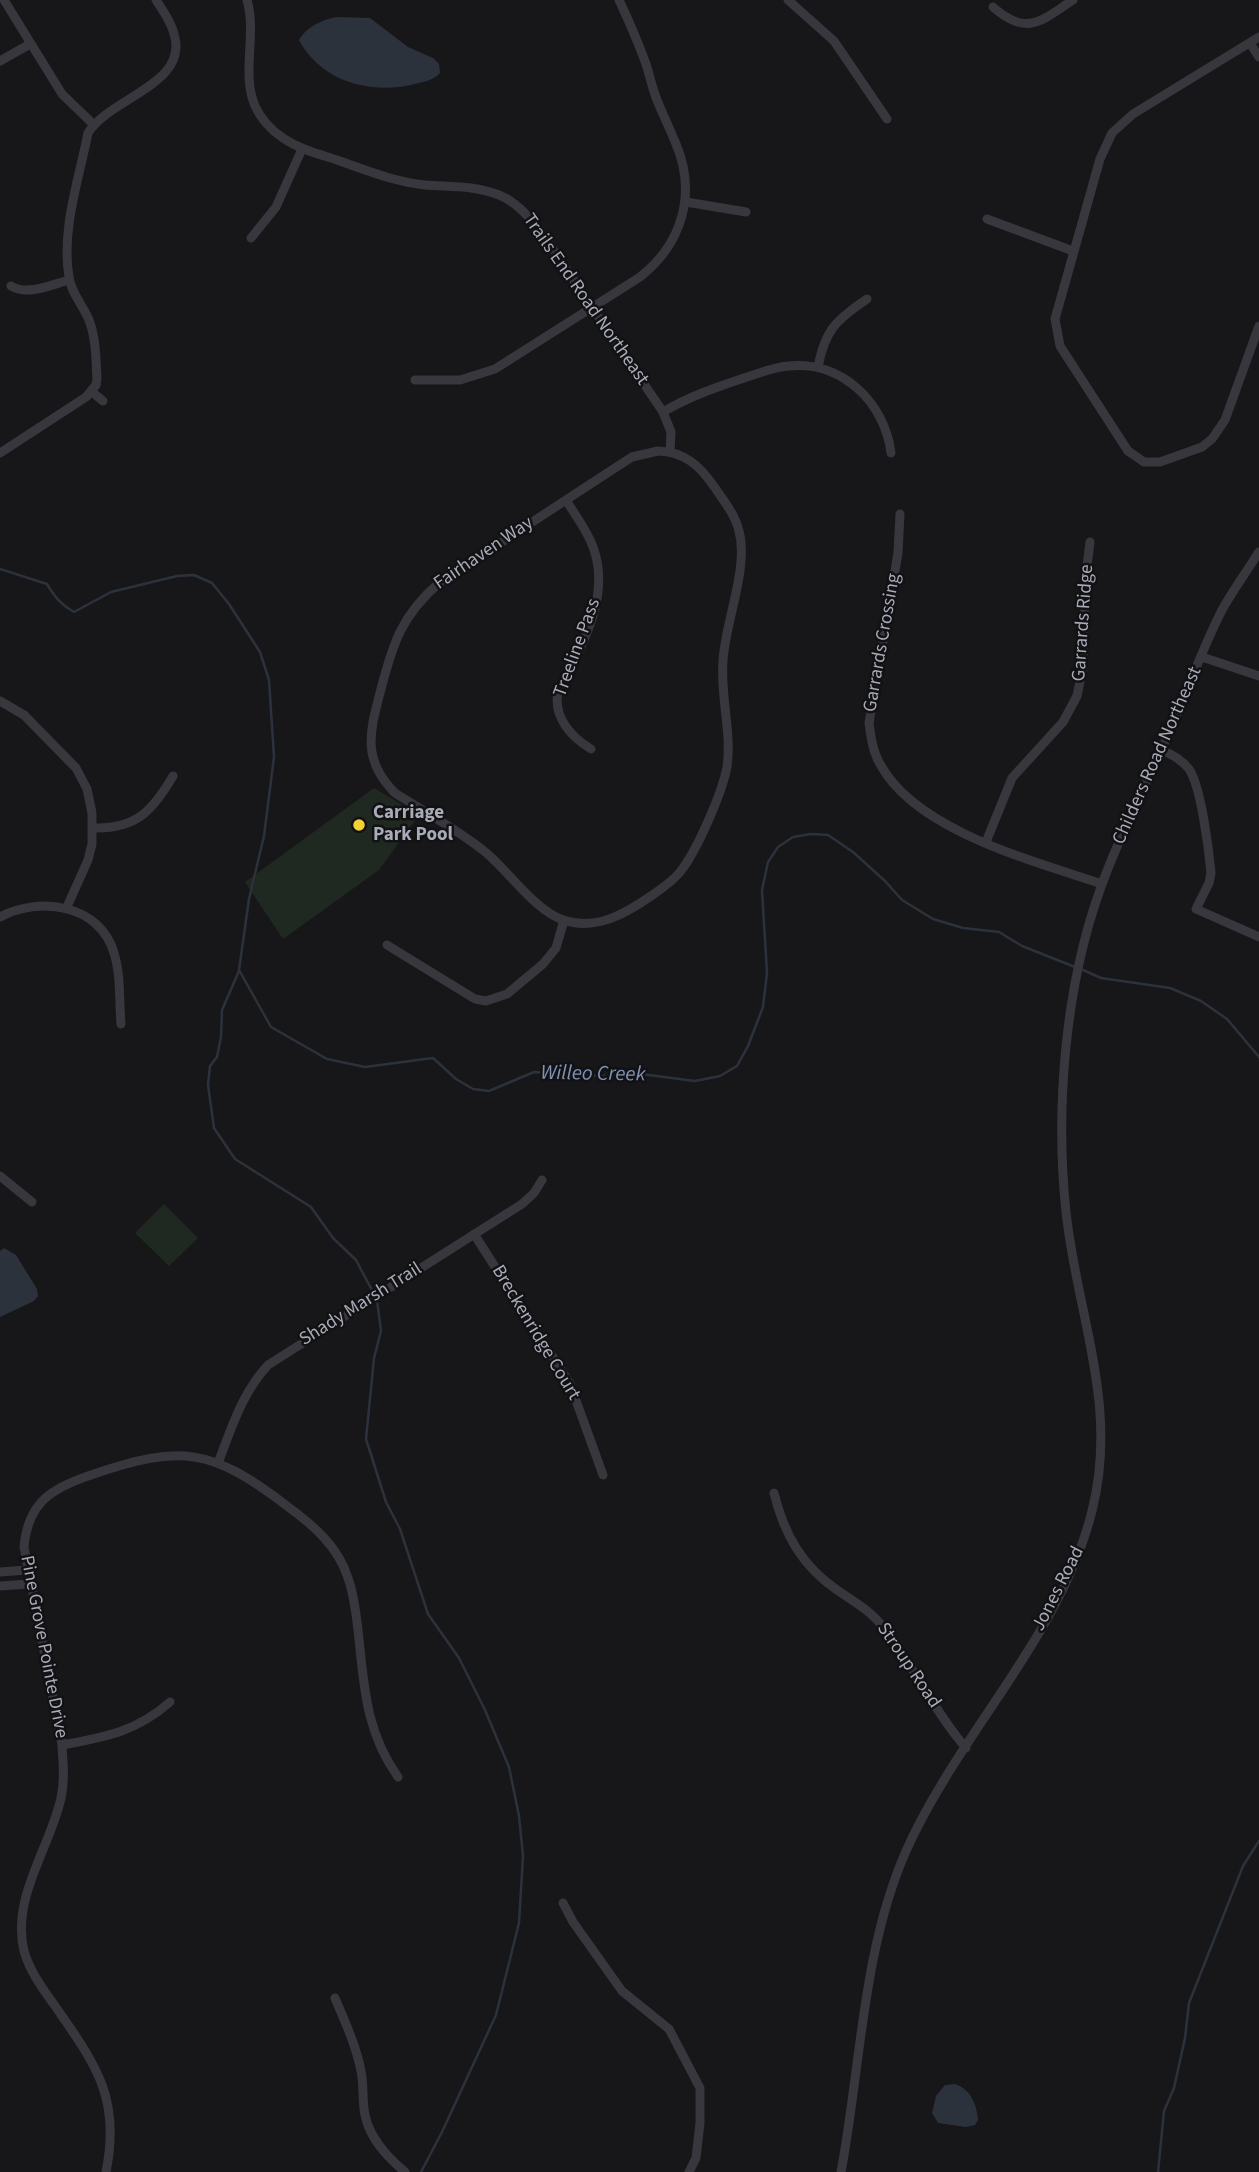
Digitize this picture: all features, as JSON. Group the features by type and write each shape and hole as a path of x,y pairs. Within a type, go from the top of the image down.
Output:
{"street":[{"path":"4,0 62,94 93,124"},
{"path":"0,453 92,392 97,379 93,332 69,280 68,228 88,133 93,124 158,80 173,62 177,43 174,31 156,0"},
{"name":"Trails End Road Northeast","path":"247,0 250,13 251,91 262,118 275,132 302,149 405,182 472,187 509,200 539,229 663,412 671,432 670,452"},
{"path":"415,380 449,381 481,376 508,362 640,277 662,257 677,231 686,202 685,178 677,145 619,0"},
{"path":"788,0 834,41 887,120"},
{"path":"993,7 1008,20 1026,24 1042,20 1073,0"},
{"path":"1259,37 1133,114 1112,133 1100,159 1055,319 1060,346 1128,451 1144,462 1160,462 1202,447 1219,432 1259,326"},
{"path":"1250,43 1259,57"},
{"path":"0,61 30,44"},
{"path":"251,238 276,207 302,149"},
{"path":"686,202 746,212"},
{"path":"987,219 1073,251"},
{"path":"11,286 17,290 28,291 69,280"},
{"path":"818,367 822,346 830,330 838,320 867,299"},
{"path":"663,412 694,395 774,369 790,366 818,367 856,385 869,399 885,425 891,453"},
{"path":"92,392 103,401"},
{"name":"Fairhaven Way","path":"564,920 544,908 497,862 472,842 396,793 379,774 372,753 370,727 399,630 415,606 439,583 632,457 658,451 670,452"},
{"path":"387,945 474,999 486,1001 507,994 551,956 564,920 590,923 617,917 665,886 678,874 693,849 719,794 725,773 728,750 723,663 740,566 741,541 732,512 706,474 695,463 670,452"},
{"name":"Treeline Pass","path":"566,500 593,547 600,579 590,622 556,702 566,727 576,740 591,749"},
{"name":"Garrards Crossing","path":"900,514 898,553 871,709 871,739 879,763 903,792 950,828 1102,884"},
{"name":"Garrards Ridge","path":"986,842 1012,778 1063,722 1077,696 1083,667 1085,583 1090,542"},
{"name":"Childers Road Northeast","path":"1079,970 1102,884 1222,611 1259,552"},
{"path":"1202,657 1259,676"},
{"path":"0,701 24,715 76,768 87,789 94,828 88,860 66,909"},
{"path":"1161,750 1177,757 1187,767 1196,786 1211,873 1196,909 1259,937"},
{"path":"94,828 109,828 140,817 158,802 173,776"},
{"path":"0,917 33,905 66,909 92,921 103,931 111,944 117,964 121,1024"},
{"name":"Jones Road","path":"841,2172 872,1972 884,1912 895,1878 914,1835 1066,1582 1085,1535 1097,1488 1101,1445 1100,1396 1070,1245 1063,1175 1065,1069 1079,970"},
{"path":"0,1176 32,1202"},
{"name":"Shady Marsh Trail","path":"218,1463 244,1395 268,1364 522,1204 534,1193 542,1180"},
{"name":"Breckenridge Court","path":"474,1234 570,1384 603,1475"},
{"name":"Pine Grove Pointe Drive","path":"106,2172 112,2132 111,2111 105,2088 78,2039 32,1971 24,1951 22,1931 23,1910 61,1797 64,1771 62,1745 24,1547 28,1523 40,1503 58,1487 128,1462 149,1457 184,1456 218,1463 252,1479 309,1522 340,1558 348,1576 354,1597 370,1720 381,1750 398,1777"},
{"name":"Stroup Road","path":"774,1493 789,1536 801,1558 823,1581 865,1609 883,1626 965,1748"},
{"path":"0,1572 27,1570"},
{"path":"0,1586 29,1584"},
{"path":"62,1745 110,1736 130,1729 170,1702"},
{"path":"563,1903 573,1922 622,1990 669,2029 700,2088 696,2158 689,2172"},
{"path":"335,1998 355,2045 362,2075 365,2115 372,2135 387,2158 405,2172"}],"shaded area":[{"path":"336,17 370,18 408,47 433,58 439,64 440,73 427,81 411,85 378,88 362,86 333,75 308,54 299,40 315,25"},
{"path":"374,788 419,815 379,870 283,939 245,882"},
{"path":"164,1204 198,1238 169,1266 135,1233"},
{"path":"4,1248 16,1255 37,1289 38,1296 34,1301 0,1317 0,1251"},
{"path":"955,2084 969,2093 974,2103 978,2120 975,2125 966,2127 938,2123 932,2113 936,2096 945,2085"}],"waterway":[{"name":"Willeo Creek","path":"0,569 47,584 58,600 74,612 111,592 177,576 194,575 212,583 229,604 260,652 269,680 274,757 264,836 249,899 239,970 271,1027 327,1059 365,1067 433,1058 456,1079 473,1089 489,1091 534,1072 604,1076 641,1074 695,1081 720,1076 737,1066 763,1007 767,973 762,890 768,862 778,847 793,837 811,834 828,835 853,852 902,900 933,919 963,928 999,932 1022,946 1075,967"},
{"name":"Willeo Creek","path":"1081,969 1101,978 1170,988 1201,1001 1227,1019 1259,1057"},
{"path":"239,971 222,1010 217,1057 210,1066 208,1085 214,1128 235,1159 311,1207 333,1238 356,1260 374,1294"},
{"path":"377,1300 381,1331 374,1358 366,1439 386,1502 400,1529 428,1614 459,1658 509,1767 519,1816 523,1856 519,1923 496,2015 421,2172"},
{"path":"1158,2172 1164,2111 1174,2088 1185,2038 1189,2003 1243,1866 1259,1841"}],"place":[{"name":"Carriage Park Pool","path":"359,825"}]}
